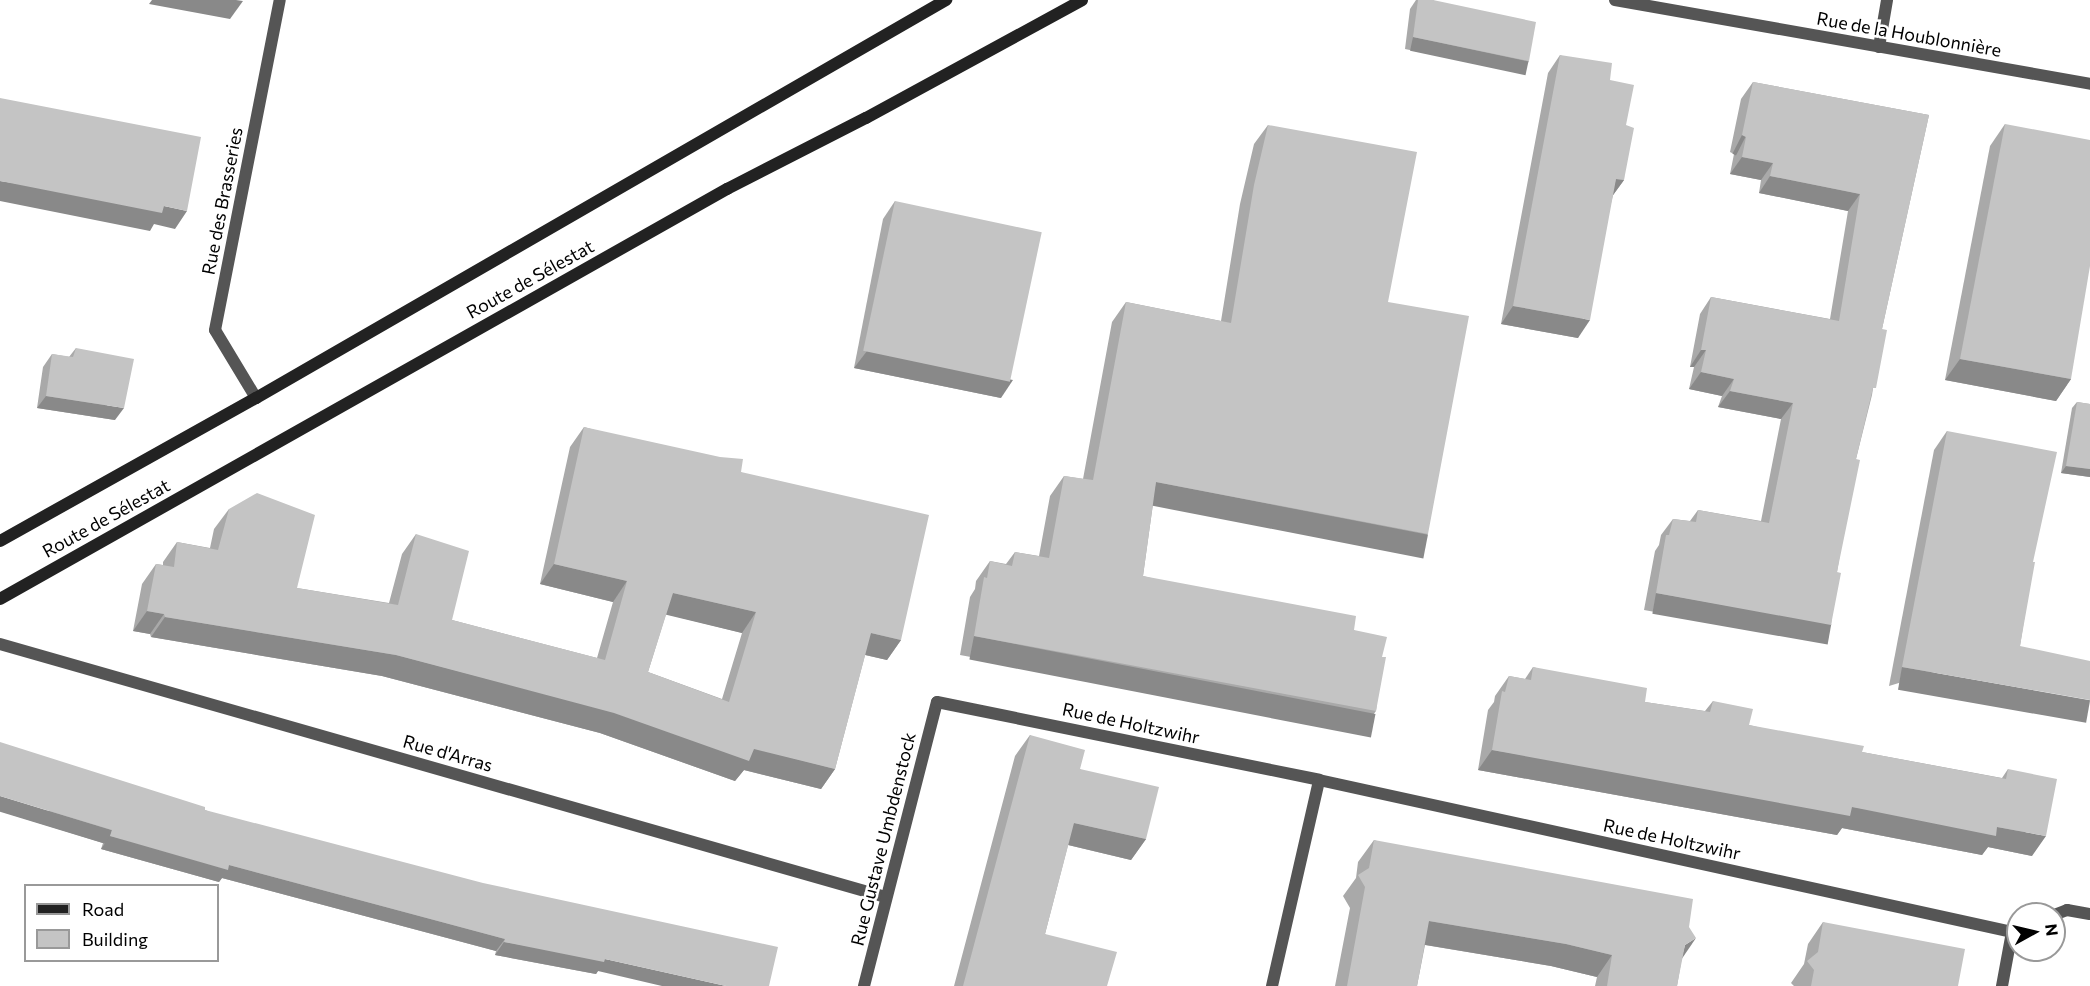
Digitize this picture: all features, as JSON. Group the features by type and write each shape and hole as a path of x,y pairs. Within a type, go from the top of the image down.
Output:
{"main road":[{"name":"Route de Sélestat","path":"0,541 255,398 946,0"},
{"name":"Route de Sélestat","path":"0,599 727,189 866,118 1082,0"}],"street":[{"name":"Rue des Brasseries","path":"255,398 215,330 280,0"},
{"name":"Rue de la Houblonnière","path":"1615,0 2090,84"},
{"path":"1879,47 1887,0"},
{"name":"Rue d'Arras","path":"0,644 886,897"},
{"name":"Rue Gustave Umbdenstock","path":"864,986 937,702"},
{"name":"Rue de Holtzwihr","path":"937,702 1319,780 2006,929"},
{"path":"1272,986 1319,780"},
{"path":"2066,910 2090,914"},
{"path":"2002,986 2008,962"}],"building":[{"path":"1418,0 1433,0 1536,22 1529,61 1413,37"},
{"path":"1560,55 1612,63 1610,80 1634,85 1626,125 1634,128 1624,180 1616,179 1590,320 1513,306"},
{"path":"1753,82 1929,115 1882,329 1887,330 1876,388 1873,388 1856,459 1860,460 1837,572 1841,573 1831,625 1656,593 1666,535 1669,535 1673,519 1696,522 1698,510 1769,523 1793,403 1730,391 1734,379 1701,372 1706,350 1701,350 1711,297 1839,321 1860,194 1770,176 1773,163 1742,157 1746,137 1742,135"},
{"path":"0,98 201,137 187,211 164,206 162,213 0,181"},
{"path":"2005,124 2090,140 2090,266 2071,379 1960,359"},
{"path":"1268,125 1417,152 1388,302 1469,316 1428,534 1156,482 1143,576 1356,616 1354,630 1387,637 1382,657 1386,657 1376,711 974,636 984,577 987,578 990,561 1012,566 1015,552 1049,558 1064,476 1093,480 1126,302 1231,323 1254,185"},
{"path":"895,201 1042,232 1010,382 863,351"},
{"path":"76,348 134,359 124,408 46,396 52,354 73,357"},
{"path":"2077,402 2090,404 2090,469 2066,466"},
{"path":"584,427 720,457 743,459 741,472 929,515 901,640 871,633 835,769 754,749 749,761 614,713 396,655 165,617 164,614 147,611 156,564 174,567 177,542 218,550 229,509 257,493 315,515 297,588 398,605 416,534 469,551 452,620 605,660 627,581 554,564","holes":["673,593 756,612 729,702 648,672"]},
{"path":"1947,431 2057,452 2033,562 2035,562 2020,646 2090,661 2090,700 1902,667"},
{"path":"1533,667 1647,688 1645,702 1710,712 1713,701 1753,709 1749,725 1864,746 1862,752 2006,779 2008,769 2057,779 2046,836 1997,827 1996,836 1852,807 1850,816 1492,750 1502,691 1505,692 1509,676 1531,680"},
{"path":"1030,735 1085,750 1080,769 1159,787 1146,839 1074,823 1045,934 1117,952 1107,986 963,986"},
{"path":"0,742 205,807 205,810 483,883 778,947 769,986 726,986 605,959 604,962 504,942 505,939 229,865 228,870 110,836 112,830 0,796"},
{"path":"1374,840 1693,899 1689,927 1696,938 1685,945 1677,986 1607,986 1612,955 1566,944 1429,921 1417,986 1347,986 1365,887 1358,875 1369,868"},
{"path":"1823,922 1965,949 1958,986 1811,986 1814,970 1807,961 1818,952"}]}
